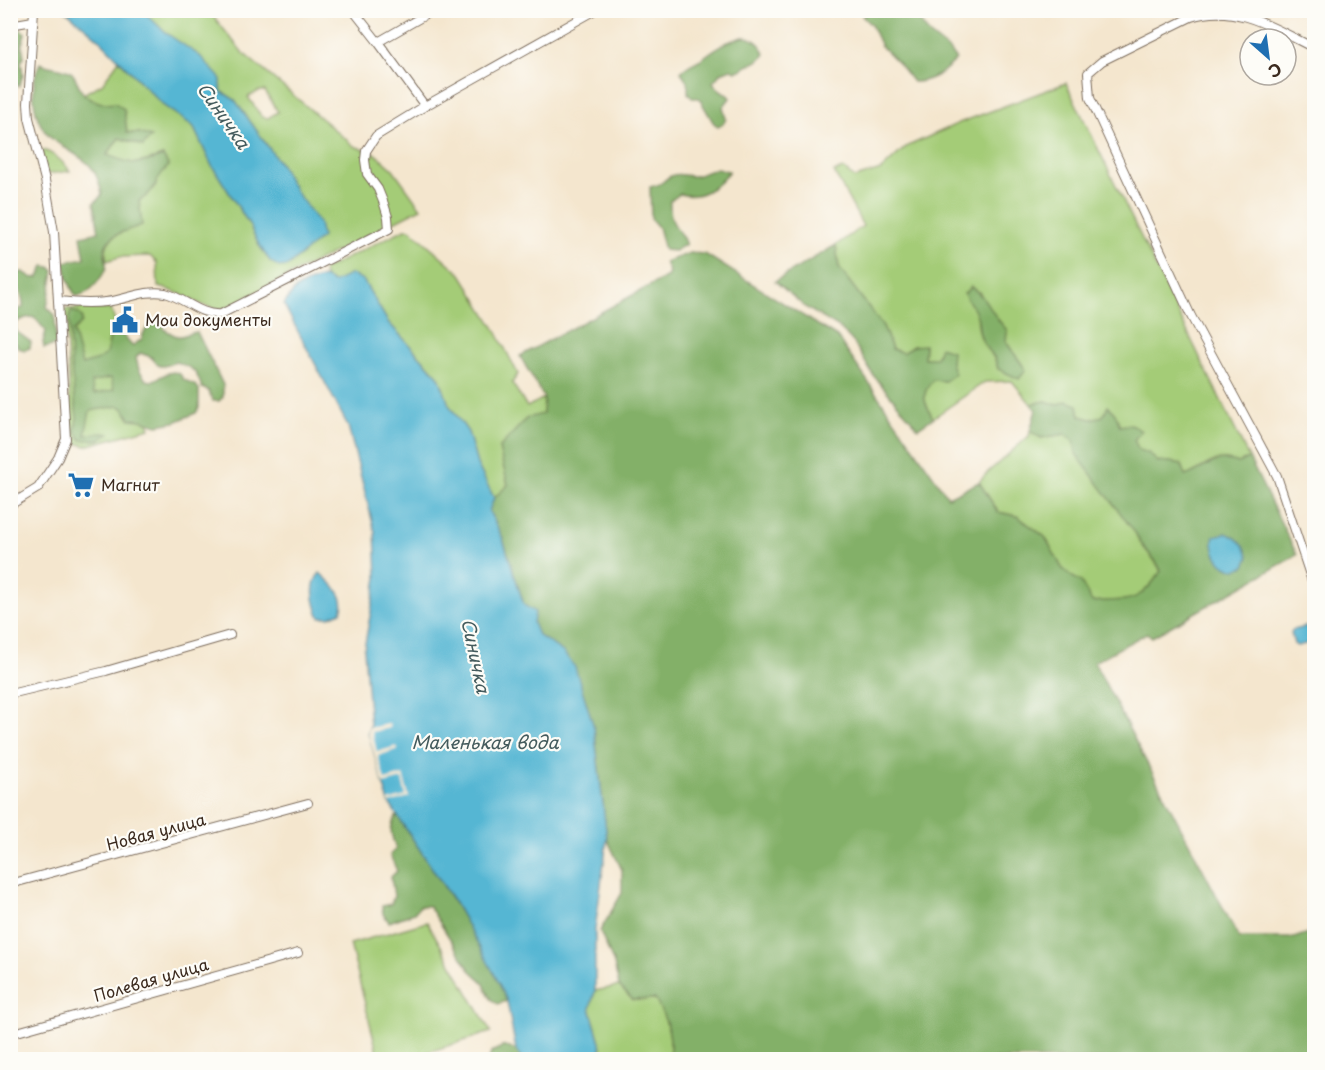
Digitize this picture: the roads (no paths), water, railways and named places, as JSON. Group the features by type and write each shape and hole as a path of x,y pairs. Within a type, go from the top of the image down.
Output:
{"street":[{"path":"10,505 38,488 58,458 66,439 54,232 45,180 29,118 34,10"},
{"path":"353,10 425,106"},
{"path":"378,42 434,10"},
{"path":"59,302 83,304 106,302 147,292 162,293 176,297 205,313 221,314 389,229 384,204 378,189 367,174 366,152 376,136 596,10"},
{"path":"1314,48 1241,14 1224,11 1206,12 1191,16 1102,61 1088,73 1090,98 1094,108 1191,316 1277,476 1314,583"},
{"path":"10,25 33,21"},
{"path":"10,694 106,671 230,635"},
{"name":"Новая улица","path":"10,884 308,803"},
{"name":"Полевая улица","path":"10,1034 298,953"},
{"path":"10,1055 16,1059"}],"water":[{"name":"Синичка","path":"66,11 143,11 166,33 200,56 221,79 221,91 235,100 281,165 294,189 319,223 322,237 288,266 279,267 270,261 211,164 193,126 164,106 98,38"},
{"name":"Маленькая вода","path":"351,274 363,280 388,322 439,377 449,405 468,432 477,464 494,498 489,511 503,539 524,605 535,612 533,623 538,635 563,652 575,667 594,727 607,839 595,930 595,991 590,1008 600,1042 602,1059 522,1059 516,1050 507,1001 496,977 455,903 389,803 368,733 370,725 364,649 377,578 375,532 348,426 284,305 296,289 306,283 324,277 333,283"},
{"path":"1226,533 1238,540 1245,548 1249,557 1245,566 1237,569 1225,566 1215,552 1214,536"},
{"path":"320,573 337,590 342,601 341,612 329,617 320,617 314,601 315,583"},
{"path":"1314,625 1314,642 1297,646 1294,644 1291,633 1293,630"}],"place":[{"name":"Мои документы","path":"125,320"},
{"name":"Магнит","path":"81,485"}]}
